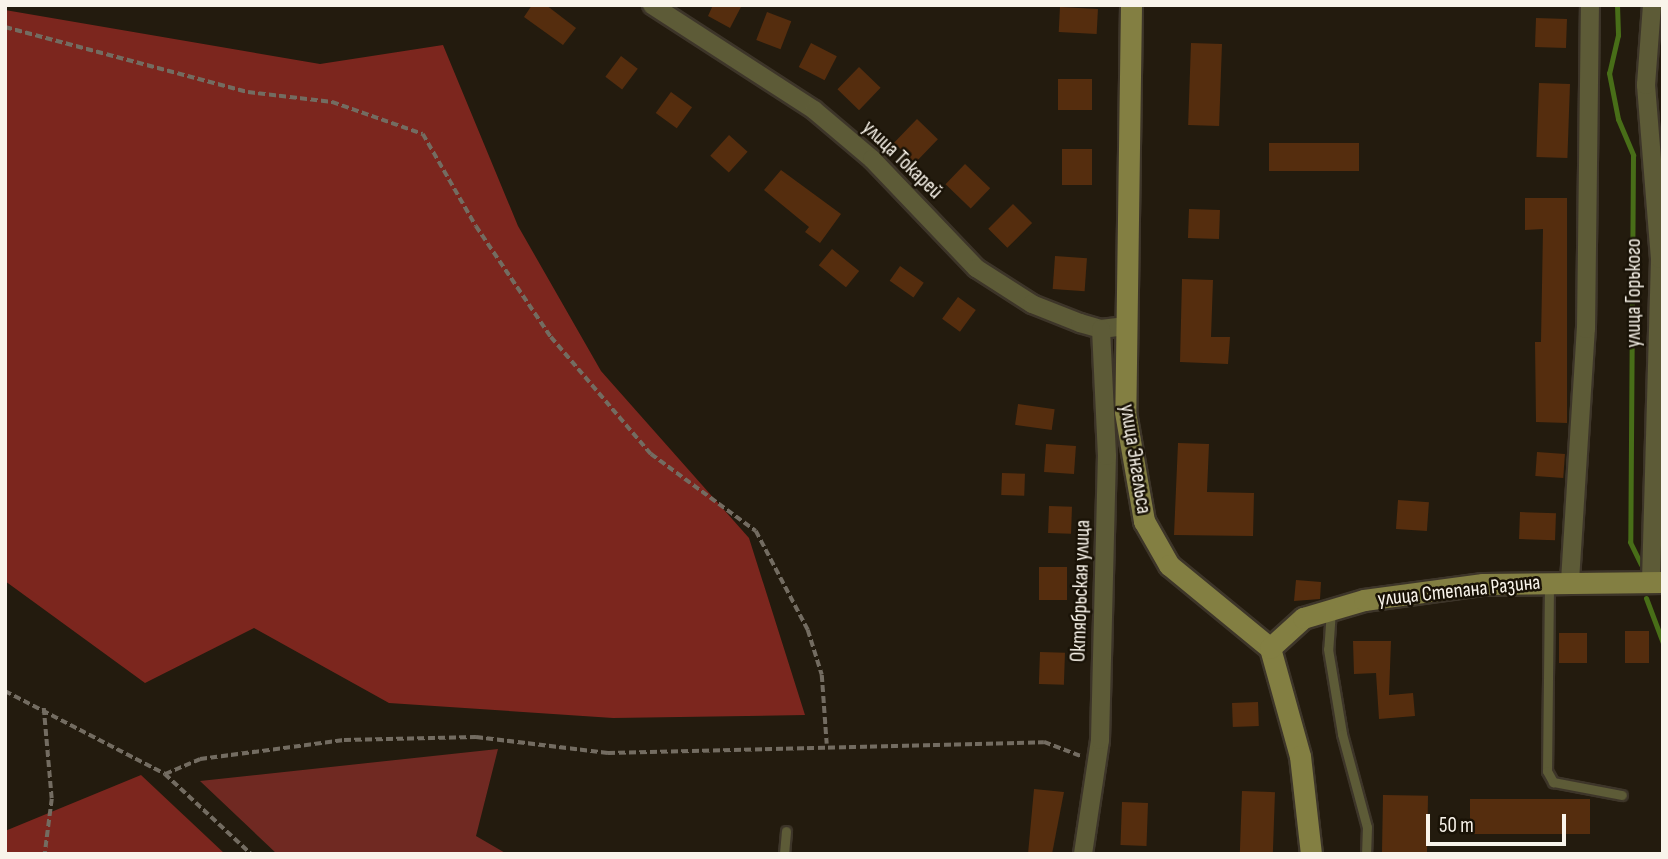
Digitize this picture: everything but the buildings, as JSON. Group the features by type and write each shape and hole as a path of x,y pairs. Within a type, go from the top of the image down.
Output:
{"street":[{"name":"улица Токарей","path":"652,5 814,110 872,159 976,268 1032,304 1101,329 1124,326"},
{"name":"улица Энгельса","path":"1131,5 1124,326 1125,412 1144,522 1169,565 1270,649"},
{"path":"1559,582 1586,329 1590,5"},
{"name":"улица Горького","path":"1652,5 1646,85 1660,259 1657,582"},
{"name":"Октябрьская улица","path":"1083,854 1100,740 1107,456 1101,329"},
{"name":"улица Степана Разина","path":"1270,649 1303,618 1331,609 1483,584 1657,582"},
{"path":"1270,649 1300,756 1311,854"}],"lane":[{"path":"1107,456 1133,465"},
{"path":"1559,582 1548,771 1553,782 1622,795"},
{"path":"1331,609 1328,649 1342,734 1367,827 1366,854"},
{"path":"784,854 786,831"}],"path":[{"path":"5,27 247,92 332,102 423,134 477,226 551,337 651,454 756,531 808,629 822,675 827,744"},
{"path":"5,691 44,708 165,774 251,854"},
{"path":"44,708 52,799 45,854"},
{"path":"165,774 200,759 344,740 475,737 608,753 827,744 1044,742 1078,758 1100,740"}],"shaded area":[{"path":"5,10 320,64 443,45 518,226 601,371 749,538 805,715 613,718 389,703 254,628 145,683 5,581"},
{"path":"498,749 476,836 507,854 277,854 200,781"},
{"path":"141,775 225,854 5,854 5,831"}],"waterway":[{"path":"1617,5 1618,35 1609,73 1618,119 1633,155 1630,542 1641,565"},
{"path":"1646,598 1663,643"}]}
